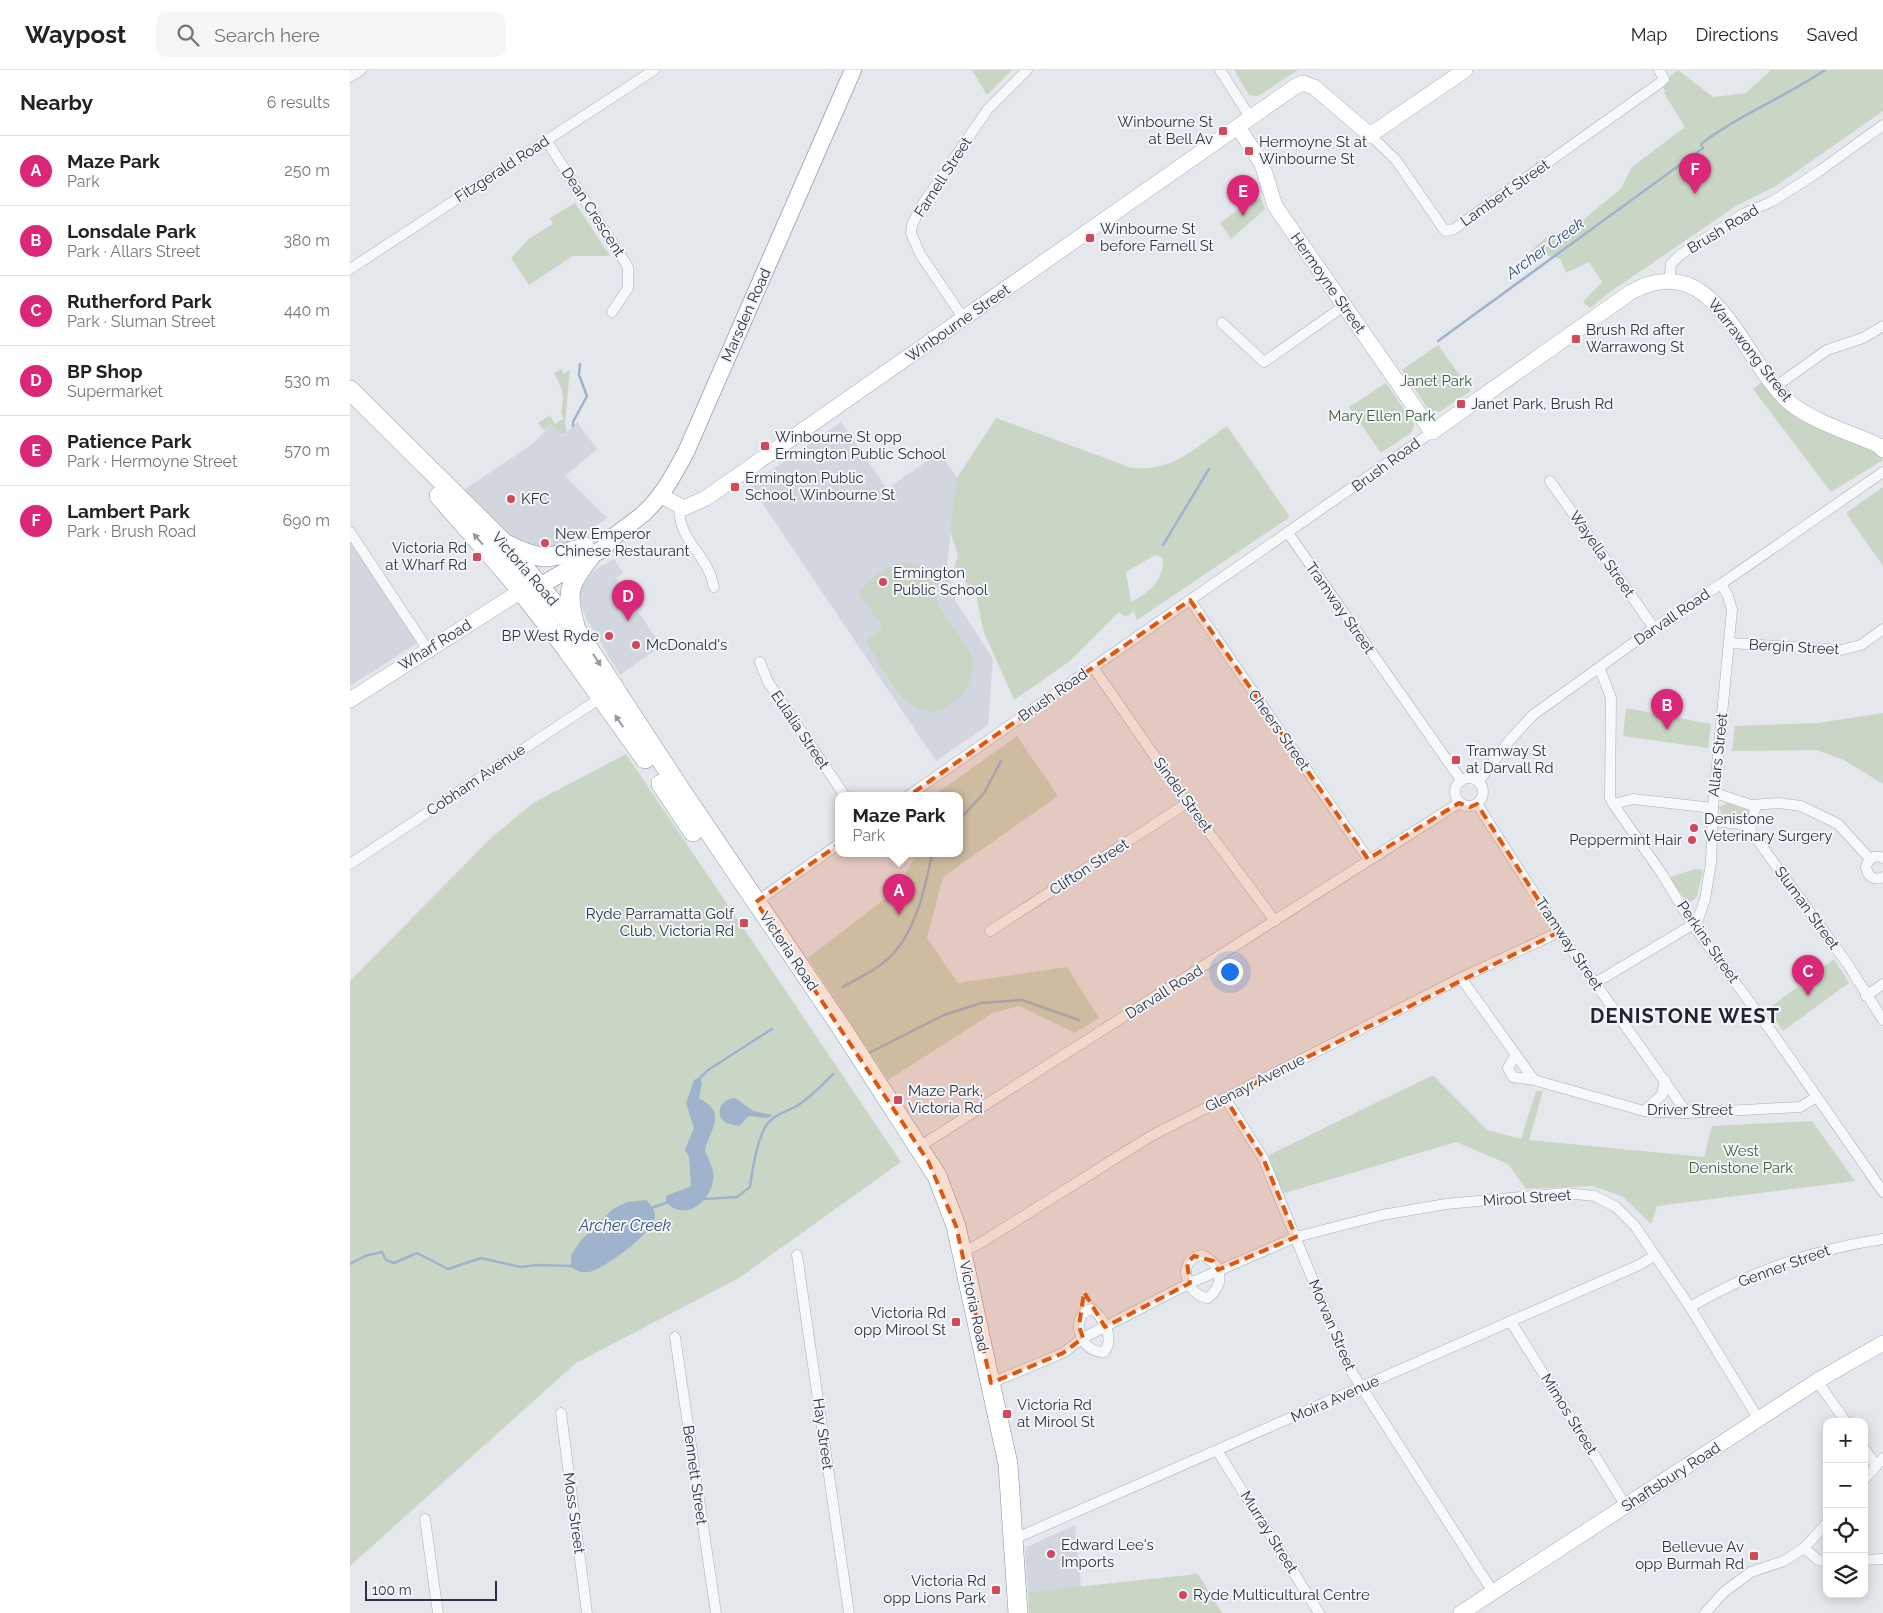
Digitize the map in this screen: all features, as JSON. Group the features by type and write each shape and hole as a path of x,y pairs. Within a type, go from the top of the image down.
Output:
{"highway":[{"name":"Victoria Road","path":"350,390 503,542 602,697 824,1024 909,1152 928,1184 944,1226 995,1456 1000,1499 1007,1613"},
{"name":"Victoria Road","path":"350,406 442,499 577,630 919,1148 943,1190 962,1252 1008,1464 1018,1613"},
{"path":"503,542 539,558 588,551"},
{"path":"577,630 570,604 570,587 588,551"}],"main road":[{"name":"Marsden Road","path":"531,585 588,551 598,540 610,538 636,521 660,495 686,452 853,70"}],"street":[{"path":"350,77 361,70"},
{"name":"Fitzgerald Road","path":"350,269 654,70"},
{"name":"Farnell Street","path":"964,319 920,254 911,233 912,225 922,205 988,108 1026,70"},
{"path":"1220,70 1250,116"},
{"path":"1370,135 1465,70"},
{"name":"Lambert Street","path":"1370,135 1396,160 1445,231 1454,229 1661,75"},
{"name":"Winbourne Street","path":"679,506 686,508 706,498 1238,127 1250,116 1296,86 1303,83 1314,87 1370,135"},
{"name":"Brush Road","path":"914,792 1288,533 1631,292 1650,284 1669,281 1671,264 1680,254 1742,214 1773,201 1818,172 1883,125"},
{"name":"Hermoyne Street","path":"1238,127 1262,164 1275,206 1432,432"},
{"name":"Dean Crescent","path":"546,140 628,267 628,288 612,312"},
{"name":"Warrawong Street","path":"1669,281 1691,286 1711,298 1775,387 1794,406 1878,444 1883,450"},
{"path":"1222,323 1264,362 1344,306"},
{"path":"1775,387 1831,348 1862,338 1883,326"},
{"name":"Darvall Road","path":"1478,782 1509,741 1534,715 1654,628 1883,472"},
{"name":"Wayella Street","path":"1550,481 1654,628"},
{"path":"660,495 679,506 680,527 708,568 714,587"},
{"path":"350,532 428,650"},
{"name":"Tramway Street","path":"1288,533 1461,780"},
{"name":"Allars Street","path":"1693,924 1697,922 1705,899 1711,863 1714,793 1730,643 1732,610 1728,596 1721,584"},
{"name":"Wharf Road","path":"350,700 531,585"},
{"name":"Cheers Street","path":"1190,600 1368,859"},
{"name":"Bergin Street","path":"1730,643 1842,650 1861,645 1883,629"},
{"name":"Eulalia Street","path":"760,662 768,682 842,792"},
{"name":"Sindel Street","path":"1093,667 1188,803 1275,921"},
{"name":"Perkins Street","path":"1600,669 1611,698 1610,798 1662,874 1693,924 1883,1192"},
{"name":"Cobham Avenue","path":"350,864 602,697"},
{"path":"1470,778 1478,782 1483,795 1478,804 1470,807 1459,803 1454,791 1461,780 1470,778"},
{"path":"1714,793 1756,804 1780,803 1801,806 1830,819 1845,830 1870,859"},
{"path":"1614,804 1633,799 1713,808"},
{"name":"Clifton Street","path":"990,931 1188,803"},
{"name":"Darvall Road","path":"919,1148 1275,921 1368,859 1459,803"},
{"name":"Tramway Street","path":"1478,804 1559,932 1687,1113"},
{"path":"1712,821 1741,824 1750,830 1756,804"},
{"name":"Sluman Street","path":"1750,830 1847,963 1866,996 1883,1020"},
{"path":"756,902 835,847"},
{"path":"1883,858 1875,857 1870,859 1866,867 1869,876 1878,879 1883,877"},
{"path":"1595,983 1693,924"},
{"name":"Glenayr Avenue","path":"962,1252 979,1244 1151,1136 1461,978 1559,932"},
{"path":"1461,978 1534,1080"},
{"path":"1866,996 1883,984"},
{"name":"Driver Street","path":"1515,1056 1509,1064 1510,1075 1517,1079 1534,1080 1644,1111 1687,1113 1800,1107 1817,1097"},
{"path":"1644,1111 1662,1095 1665,1080"},
{"name":"Morvan Street","path":"1225,1098 1263,1158 1348,1366 1493,1592"},
{"name":"Mirool Street","path":"991,1383 1063,1353 1083,1338 1190,1283 1296,1237 1382,1215 1446,1204 1565,1193 1595,1196 1616,1207 1635,1226 1690,1307 1759,1420"},
{"name":"Genner Street","path":"1690,1307 1721,1289 1800,1257 1828,1249 1883,1239"},
{"name":"Hay Street","path":"797,1255 849,1613"},
{"path":"1202,1255 1213,1260 1218,1270 1220,1284 1216,1292 1208,1298 1200,1297 1193,1292 1190,1283 1186,1273 1187,1263 1194,1256 1202,1255"},
{"name":"Moira Avenue","path":"1014,1539 1218,1452 1639,1265 1654,1256"},
{"path":"1092,1309 1106,1327 1109,1347 1104,1352 1095,1353 1086,1347 1079,1326 1080,1316 1085,1311 1092,1309"},
{"name":"Mimos Street","path":"1511,1322 1626,1506"},
{"name":"Bennett Street","path":"675,1337 716,1613"},
{"name":"Shaftsbury Road","path":"1461,1613 1817,1381 1883,1343"},
{"path":"1817,1381 1843,1418"},
{"name":"Moss Street","path":"561,1413 588,1613"},
{"name":"Murray Street","path":"1218,1452 1319,1613"},
{"path":"1868,1452 1880,1462 1868,1476"},
{"path":"425,1518 438,1613"},
{"path":"1705,1613 1724,1592 1751,1572 1784,1561 1804,1548 1823,1527"},
{"path":"1804,1548 1818,1560 1823,1561"},
{"path":"1868,1560 1883,1559"}],"highlighted area":[{"path":"1190,600 1368,859 1459,803 1470,807 1477,804 1559,932 1225,1098 1263,1158 1296,1237 1218,1270 1213,1261 1194,1256 1187,1263 1190,1283 1105,1327 1084,1292 1079,1326 1083,1338 1063,1353 1000,1381 991,1383 956,1226 928,1161 756,902"}],"shaded area":[{"path":"577,422 597,449 565,476 607,518 559,550 544,553 516,540 464,490 534,443 551,424 563,436"},
{"name":"Ermington Public School","path":"841,422 887,489 940,452 957,478 947,564 955,600 993,659 988,725 936,761 750,485"},
{"path":"350,542 417,643 350,686"},
{"path":"614,559 623,573 616,578 661,646 620,675 586,618 580,601 580,587 587,578 596,569"},
{"path":"1075,1525 1081,1587 1028,1592 1025,1552 1027,1547"}],"green space":[{"path":"972,70 1012,70 987,95"},
{"path":"1234,70 1298,70 1258,96 1249,95"},
{"path":"1678,70 1713,97 1746,93 1771,70 1883,70 1883,111 1776,186 1736,206 1610,292 1590,308 1583,302 1602,282 1589,262 1566,273 1560,259 1531,251 1544,239 1579,223 1621,189 1632,167 1685,127 1664,93 1665,91 1661,83"},
{"path":"1261,198 1265,209 1231,239 1220,223 1243,206"},
{"path":"575,203 610,256 573,256 529,285 511,258 530,238 553,224 550,218"},
{"name":"Janet Park","path":"1438,345 1471,391 1439,412 1431,413 1402,370"},
{"path":"561,369 564,374 570,369 565,423 567,432 562,435 551,424 544,430 538,423 550,415 555,424 564,418 561,413 562,393 554,373"},
{"path":"1762,382 1783,406 1875,450 1883,460 1831,492 1753,389"},
{"name":"Mary Ellen Park","path":"1386,383 1414,424 1412,432 1381,453 1349,407"},
{"path":"996,418 1132,468 1147,468 1172,462 1194,450 1227,426 1290,517 1137,620 1132,607 1133,612 1126,617 1119,612 1070,661 1014,700 983,630 977,598 957,569 954,568 958,555 950,531 957,478","holes":["1155,555 1163,558 1163,566 1158,579 1150,589 1131,602 1126,572"]},
{"path":"1883,487 1883,566 1846,513"},
{"path":"904,562 930,568 940,609 970,652 972,658 972,673 969,684 960,697 944,709 929,711 916,707 904,698 883,670 866,641 883,628 859,593 879,573 890,566"},
{"path":"1626,708 1711,724 1708,748 1623,736"},
{"path":"1883,713 1883,784 1844,760 1817,750 1732,751 1735,726 1818,723"},
{"path":"1017,736 1058,796 943,877 927,938 958,983 1067,967 1099,1018 1075,1033 1019,1006 993,1013 888,1080 808,958 894,892 915,857 963,857 963,792 939,792"},
{"path":"626,754 901,1162 739,1278 576,1363 350,1566 350,981 492,837 533,803"},
{"path":"1729,803 1747,810 1749,812 1747,817 1743,820 1723,818 1719,807"},
{"path":"1695,869 1703,870 1697,897 1689,903 1668,878"},
{"path":"1834,959 1849,983 1783,1031 1768,1009"},
{"name":"West Denistone Park","path":"1433,1075 1487,1130 1521,1139 1536,1091 1543,1091 1529,1140 1704,1157 1712,1126 1812,1121 1855,1181 1657,1206 1651,1224 1622,1196 1592,1186 1526,1189 1508,1164 1456,1142 1278,1195 1263,1158"},
{"path":"1198,1574 1222,1613 1029,1613 1028,1592"}],"water":[{"name":"Archer Creek","path":"700,1077 702,1084 699,1098 713,1109 715,1115 714,1127 705,1150 713,1172 713,1181 710,1190 699,1205 683,1210 674,1208 666,1202 666,1196 691,1186 689,1157 685,1150 694,1128 686,1103 694,1080"},
{"path":"733,1098 753,1111 773,1115 767,1118 749,1116 739,1126 726,1123 720,1117 721,1107 726,1100"},
{"name":"Archer Creek","path":"646,1200 652,1207 655,1218 650,1227 635,1243 596,1270 584,1272 577,1271 571,1267 571,1255 582,1239 613,1209 627,1202"}],"waterway":[{"name":"Archer Creek","path":"1438,341 1703,148 1701,144 1746,115 1825,70"},
{"path":"573,426 573,422 587,396 579,375 580,364"},
{"name":"Archer Creek","path":"1163,545 1209,469"},
{"name":"Archer Creek","path":"963,816 984,793 1001,761"},
{"name":"Archer Creek","path":"843,987 883,963 902,942 909,931 919,906 931,857"},
{"name":"Archer Creek","path":"869,1053 944,1015 981,1003 1022,1000 1079,1020"},
{"name":"Archer Creek","path":"699,1079 708,1070 772,1029"},
{"name":"Archer Creek","path":"704,1199 737,1197 750,1187 756,1153 765,1127 775,1117 806,1100 833,1074"},
{"name":"Archer Creek","path":"651,1208 669,1202"},
{"name":"Archer Creek","path":"350,1264 365,1256 382,1252 386,1260 394,1263 417,1253 448,1269 481,1258 520,1267 537,1265 573,1266"}],"place":[{"name":"Winbourne St at Bell Av","path":"1223,131"},
{"name":"Hermoyne St at Winbourne St","path":"1249,151"},
{"name":"Lambert Park","path":"1695,194"},
{"name":"Patience Park","path":"1243,216"},
{"name":"Winbourne St before Farnell St","path":"1090,238"},
{"name":"Brush Rd after Warrawong St","path":"1576,339"},
{"name":"Janet Park, Brush Rd","path":"1461,404"},
{"name":"Winbourne St opp Ermington Public School","path":"765,446"},
{"name":"Ermington Public School, Winbourne St","path":"735,487"},
{"name":"KFC","path":"511,499"},
{"name":"New Emperor Chinese Restaurant","path":"545,543"},
{"name":"Victoria Rd at Wharf Rd","path":"477,557"},
{"name":"Ermington Public School","path":"883,582"},
{"name":"BP Shop","path":"628,621"},
{"name":"BP West Ryde","path":"609,636"},
{"name":"McDonald's","path":"636,645"},
{"name":"Lonsdale Park","path":"1667,730"},
{"name":"Tramway St at Darvall Rd","path":"1456,760"},
{"name":"Denistone Veterinary Surgery","path":"1694,828"},
{"name":"Peppermint Hair","path":"1692,840"},
{"name":"Maze Park","path":"899,915"},
{"name":"Ryde Parramatta Golf Club, Victoria Rd","path":"744,923"},
{"name":"Rutherford Park","path":"1808,996"},
{"name":"Maze Park, Victoria Rd","path":"898,1100"},
{"name":"Victoria Rd opp Mirool St","path":"956,1322"},
{"name":"Victoria Rd at Mirool St","path":"1007,1414"},
{"name":"Edward Lee's Imports","path":"1051,1554"},
{"name":"Bellevue Av opp Burmah Rd","path":"1754,1556"},
{"name":"Victoria Rd opp Lions Park","path":"996,1590"},
{"name":"Ryde Multicultural Centre","path":"1183,1595"}],"district":[{"name":"DENISTONE WEST","path":"1685,1016"}]}
